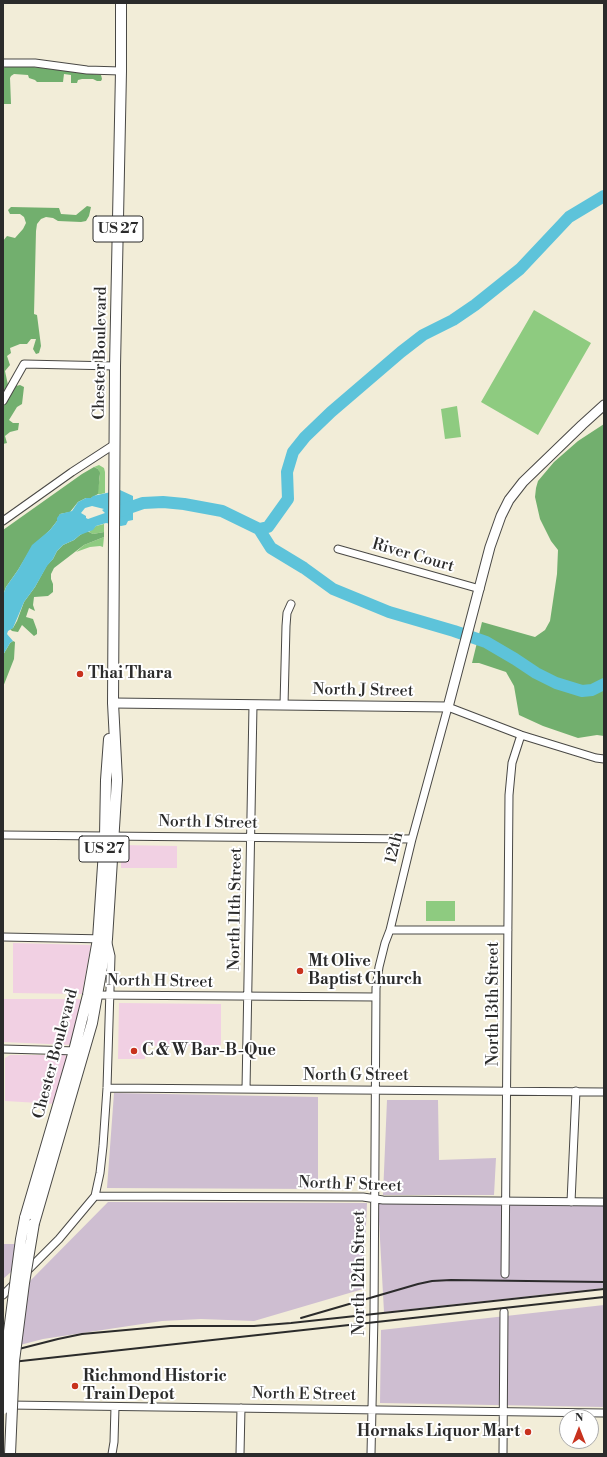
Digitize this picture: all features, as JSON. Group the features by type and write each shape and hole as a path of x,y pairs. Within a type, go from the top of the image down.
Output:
{"highway":[{"name":"Chester Boulevard","path":"10,1454 5,1406 5,1362 20,1240 30,1220 79,1051 93,995 103,939 109,836 106,780 113,703 115,366 121,3"}],"main road":[{"path":"448,707 490,547 501,516 509,500 523,482 604,405"},
{"name":"North J Street","path":"113,703 448,707"}],"street":[{"path":"3,63 35,63 87,70 121,71"},
{"path":"3,401 24,364 115,366"},
{"path":"3,521 72,472 115,444"},
{"name":"River Court","path":"338,549 480,589"},
{"path":"284,705 286,626 287,613 291,604"},
{"name":"North 11th Street","path":"246,1089 249,997 253,705"},
{"name":"North J Street","path":"448,707 521,735 596,758 604,759"},
{"name":"12th","path":"376,997 379,967 448,707"},
{"name":"North 13th Street","path":"505,1274 511,773 512,763 521,735"},
{"name":"North I Street","path":"3,835 412,839"},
{"path":"390,930 508,930"},
{"path":"3,937 103,939"},
{"name":"Chester Boulevard","path":"95,1196 100,1173 103,1146 107,1088 110,994 111,956 103,939"},
{"name":"North H Street","path":"93,995 376,997"},
{"name":"North 12th Street","path":"371,1454 375,1199 376,997"},
{"path":"3,1049 79,1051"},
{"name":"North G Street","path":"107,1088 604,1092"},
{"path":"571,1202 576,1092"},
{"path":"3,1295 59,1239 95,1196"},
{"name":"North F Street","path":"95,1196 363,1197 383,1200 604,1202"},
{"path":"503,1454 504,1312"},
{"name":"North E Street","path":"5,1406 604,1413"},
{"path":"112,1454 114,1442 115,1407"},
{"path":"240,1454 241,1408"}],"shaded area":[{"path":"121,845 177,846 177,868 121,868"},
{"path":"13,943 91,945 82,994 13,993"},
{"path":"3,999 81,999 74,1043 71,1045 3,1042"},
{"path":"119,1003 221,1004 221,1045 146,1046 145,1059 118,1059"},
{"path":"10,1055 65,1055 68,1058 56,1104 5,1101 5,1058"},
{"path":"114,1093 318,1097 318,1189 107,1188"},
{"path":"387,1100 438,1100 439,1160 496,1158 494,1195 383,1195"},
{"path":"108,1202 367,1203 363,1289 254,1321 201,1319 162,1321 43,1339 20,1345 28,1283"},
{"path":"378,1203 604,1203 604,1288 384,1312"},
{"path":"3,1244 15,1244 11,1272 3,1279"},
{"path":"604,1305 604,1407 380,1403 381,1330"}],"green space":[{"path":"25,66 101,75 102,79 101,81 97,81 93,79 82,79 78,80 77,83 71,83 71,75 64,74 63,82 37,82 29,78 28,75 14,74 10,78 11,104 3,104 3,68"},
{"path":"87,206 91,207 86,221 58,221 53,218 46,217 41,219 37,224 34,314 37,315 41,346 39,353 36,354 33,349 36,339 31,339 27,344 20,344 10,348 11,353 7,356 10,365 5,371 8,385 3,393 3,241 7,236 15,238 26,223 24,217 20,214 10,214 8,210 11,207 59,208 61,214 76,215"},
{"path":"534,310 591,343 538,435 481,402"},
{"path":"20,385 24,387 22,404 17,407 9,420 13,423 19,423 18,430 10,432 5,436 7,443 3,444 3,407 16,386"},
{"path":"457,406 461,437 445,439 441,409"},
{"path":"604,424 604,736 597,735 578,738 543,726 519,715 514,686 506,672 479,663 472,663 482,622 535,637 545,630 550,621 557,574 558,550 551,541 540,519 535,497 536,488 538,481 554,462 578,441"},
{"path":"99,465 104,468 105,472 105,493 101,494 98,494 100,476 98,469 94,467"},
{"path":"94,467 98,469 100,473 98,494 78,502 70,512 60,514 50,530 32,547 6,587 3,595 3,530"},
{"path":"104,524 104,532 93,534 89,532 96,526"},
{"path":"85,532 93,534 104,532 104,537 84,545 54,568 51,574 53,592 48,596 34,597 33,605 35,611 29,608 26,617 33,619 37,634 34,636 22,625 18,632 12,631 10,629 13,628 17,621 24,602 57,551 63,545 74,540"},
{"path":"104,537 103,547 90,547 76,552 84,545"},
{"path":"13,641 15,642 14,659 3,687 3,655 10,643"},
{"path":"426,901 455,901 455,921 426,921"}],"water":[{"path":"120,490 133,496 133,520 128,521 126,525 121,526 106,523 96,526 93,530 80,535 74,540 63,545 57,551 24,602 13,628 8,631 7,634 13,641 10,643 3,655 3,595 6,587 18,570 32,545 50,530 60,514 72,511 78,502 93,496","holes":["92,506 104,509 102,510 105,513 88,519 81,513 85,508"]}],"waterway":[{"path":"259,529 268,527 288,499 287,472 293,452 305,437 331,412 401,352 423,335 453,320 475,305 520,269 569,217 604,196"},
{"path":"117,512 143,503 163,502 222,511 259,529 271,548 304,568 333,589 389,612 486,642 536,673 556,683 582,691 592,690 604,684"}],"railway":[{"path":"301,1318 432,1281 604,1282"},
{"path":"3,1353 82,1334 170,1326 254,1326 291,1323 604,1289"},
{"path":"3,1363 604,1297"}],"place":[{"name":"Thai Thara","path":"80,674"},
{"name":"Mt Olive Baptist Church","path":"300,971"},
{"name":"C & W Bar-B-Que","path":"134,1051"},
{"name":"Richmond Historic Train Depot","path":"75,1386"},
{"name":"Hornaks Liquor Mart","path":"528,1432"}]}
